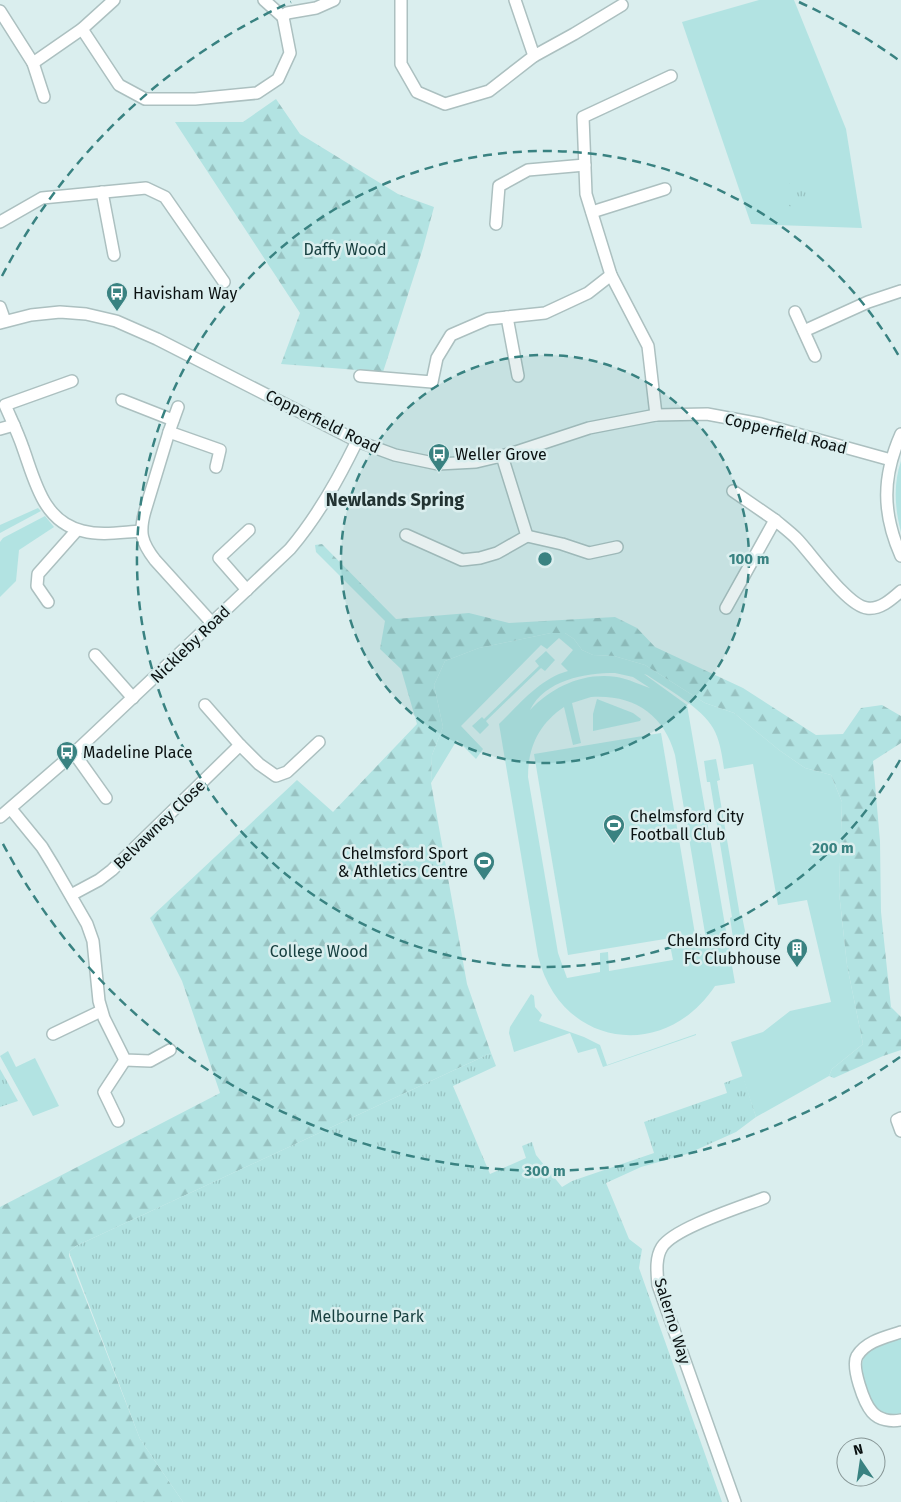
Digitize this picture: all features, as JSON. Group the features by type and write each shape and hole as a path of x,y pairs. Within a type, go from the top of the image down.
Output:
{"street":[{"path":"33,63 82,29 114,0"},
{"path":"82,29 119,85 145,99 195,99 257,93 278,79 290,53 283,17 264,0"},
{"path":"283,17 287,12 316,8 334,0"},
{"path":"401,0 401,64 417,92 445,104 489,91 534,56 622,5"},
{"path":"516,0 534,56"},
{"path":"0,11 33,63 44,97"},
{"path":"656,414 648,346 611,275 586,194 583,117 671,76"},
{"path":"496,224 499,186 528,170 585,165"},
{"path":"0,222 42,198 146,188 165,198 224,282"},
{"path":"592,212 665,189"},
{"path":"102,192 114,255"},
{"path":"360,376 432,382 437,358 451,335 488,319 545,313 588,293 611,275"},
{"path":"804,331 868,302 901,291"},
{"path":"0,307 2,322"},
{"name":"Copperfield Road","path":"2,322 31,315 73,312 116,321 157,338 357,440 395,455 438,464 476,462 502,456 589,428 656,414 707,414 761,424 891,460"},
{"path":"795,312 815,356"},
{"path":"507,317 518,376"},
{"path":"72,381 5,405 43,501 55,516 77,530 103,533 141,531"},
{"path":"122,400 173,420"},
{"path":"178,408 145,510 141,531 144,543 152,556 212,623"},
{"path":"0,429 14,425"},
{"path":"169,432 220,450 216,467"},
{"path":"901,434 891,460 886,485 887,509 892,535 901,556"},
{"name":"Nickleby Road","path":"0,817 74,753 290,549 309,526 338,481 357,440"},
{"path":"502,456 527,536"},
{"path":"733,491 776,520 796,538 855,603 867,608 876,607 901,591"},
{"path":"726,608 776,520"},
{"path":"48,602 36,586 38,574 77,530"},
{"path":"247,590 219,558 249,530"},
{"path":"406,535 462,560 480,558 497,553 527,536 562,544 589,553 617,547"},
{"path":"95,655 133,698"},
{"path":"205,705 259,764 276,776 288,772 319,742"},
{"name":"Belvawney Close","path":"71,895 112,870 240,744"},
{"path":"74,753 106,798"},
{"path":"11,809 42,847 71,895 93,941 97,991 102,1011 125,1060"},
{"path":"53,1034 102,1011"},
{"path":"125,1060 150,1061 170,1050"},
{"path":"118,1121 104,1092 125,1060"},
{"path":"901,1118 897,1120 901,1131"},
{"name":"Salerno Way","path":"735,1502 658,1285 656,1264 662,1247 681,1231 764,1198"},
{"path":"901,1332 873,1341 864,1347 857,1356 855,1364 856,1374 867,1404 872,1412 888,1420 901,1420"}],"green space":[{"path":"759,0 794,0 846,129 862,228 751,224 682,22"},
{"name":"Daffy Wood","path":"276,99 300,134 398,194 434,207 423,248 383,372 281,364 300,313 175,122 243,122"},
{"path":"802,177 814,185 815,192 803,209 795,210 788,205 786,195 790,183"},
{"path":"901,461 901,532 897,515 896,497 898,470"},
{"path":"38,508 41,511 0,533 0,525"},
{"path":"45,516 54,527 19,550 16,581 0,597 0,542 3,538"},
{"name":"College Wood","path":"322,544 396,619 469,613 509,623 615,617 637,628 655,647 743,688 816,735 843,734 861,708 882,705 901,716 901,743 873,761 880,841 881,912 891,1007 901,1017 901,1050 834,1078 829,1076 832,1069 863,1044 847,965 839,892 842,802 831,775 805,768 779,750 734,713 705,703 645,665 614,656 593,655 582,650 574,639 565,633 551,633 479,648 445,661 434,685 443,727 432,755 431,783 467,984 491,1053 76,1246 69,1252 140,1439 183,1502 0,1502 0,1207 220,1093 182,981 150,918 297,780 333,812 417,724 401,669 380,649 385,621 316,552 315,545"},
{"path":"551,633 565,633 574,639 582,650 593,655 614,656 645,665 705,703 734,713 779,750 805,768 831,775 842,802 839,892 847,965 863,1044 832,1069 829,1076 756,1117 731,1042 763,1032 790,1011 831,1002 807,900 778,905 753,764 724,769 717,738 708,721 683,699 644,674 687,705 735,983 715,986 694,1011 669,1027 642,1034 616,1034 590,1026 568,1010 550,987 538,956 499,724 539,686 568,671 561,664 573,650 559,638 547,649 541,645 461,726 483,749 476,759 457,740 431,783 432,755 443,727 434,685 445,661 479,648","holes":["603,673 615,673 633,677 650,688 617,677 605,676 581,679 549,694 530,710 545,692 567,680","591,697 606,697 633,703 655,718 670,741 675,755 706,939 670,945 673,960 609,971 608,952 600,953 600,972 567,978 558,953 528,777 530,756 537,737 548,721 564,707 573,745 581,743 572,703"]},
{"path":"546,651 555,660 545,671 541,668 486,721 489,725 480,734 472,726 482,717 484,719 539,666 535,661"},
{"path":"597,699 633,713 641,719 640,721 593,731 593,714"},
{"name":"Chelmsford City Football Club","path":"661,733 695,934 568,955 534,754"},
{"path":"716,759 720,780 717,781 740,916 742,916 746,936 733,938 730,918 732,917 710,782 707,782 704,761"},
{"path":"531,994 534,996 535,1007 542,1015 539,1021 584,1037 600,1045 607,1065 696,1035 603,1067 596,1048 578,1053 570,1033 514,1052 509,1033 510,1027"},
{"path":"8,1051 16,1067 35,1058 59,1106 33,1116 0,1056"},
{"name":"Melbourne Park","path":"491,1053 496,1066 453,1086 490,1174 526,1158 522,1146 532,1142 536,1155 562,1187 572,1181 654,1153 644,1122 727,1093 724,1083 743,1076 756,1117 736,1132 687,1154 641,1167 606,1183 629,1239 642,1249 639,1268 722,1502 183,1502 140,1439 69,1252 76,1246"},
{"path":"0,1069 18,1101 0,1107"},
{"path":"901,1337 901,1414 890,1415 880,1410 869,1396 863,1377 863,1360 866,1353 873,1347"}],"place":[{"name":"Havisham Way","path":"117,312"},
{"name":"Weller Grove","path":"439,473"},
{"name":"Madeline Place","path":"67,771"},
{"name":"Chelmsford City Football Club","path":"614,844"},
{"name":"Chelmsford Sport & Athletics Centre","path":"484,881"},
{"name":"Chelmsford City FC Clubhouse","path":"797,968"}],"district":[{"name":"Newlands Spring","path":"395,500"}]}
